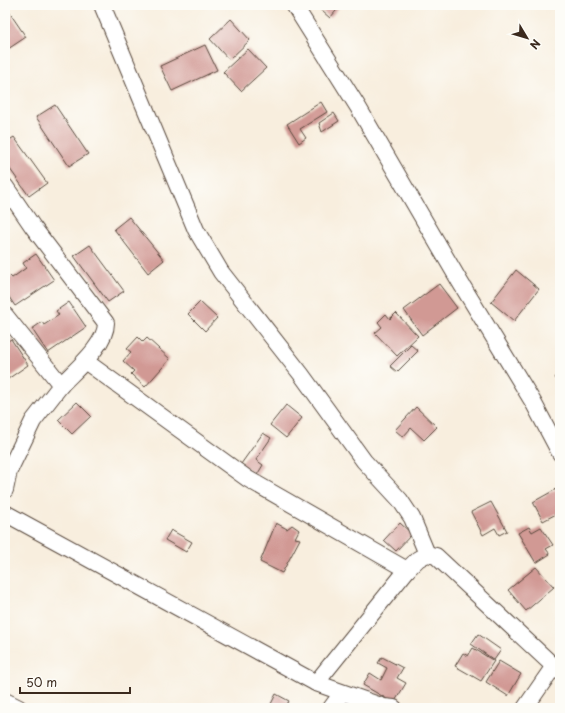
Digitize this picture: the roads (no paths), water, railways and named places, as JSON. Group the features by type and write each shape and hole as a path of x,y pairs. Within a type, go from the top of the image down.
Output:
{"street":[{"path":"102,5 180,195 200,236 221,272 301,374 364,461 400,500 412,518 427,554"},
{"path":"294,5 358,107 456,275 533,402 560,453"},
{"path":"5,186 33,227 106,323 106,330 103,338 85,360 61,385 33,421 7,464 5,490"},
{"path":"5,315 61,385"},
{"path":"85,360 248,479 407,570"},
{"path":"5,513 316,684 384,707 394,708"},
{"path":"316,684 407,570 418,559 427,554 436,556 557,669 525,708"},
{"path":"331,708 342,693"},
{"path":"5,701 19,708"}]}
